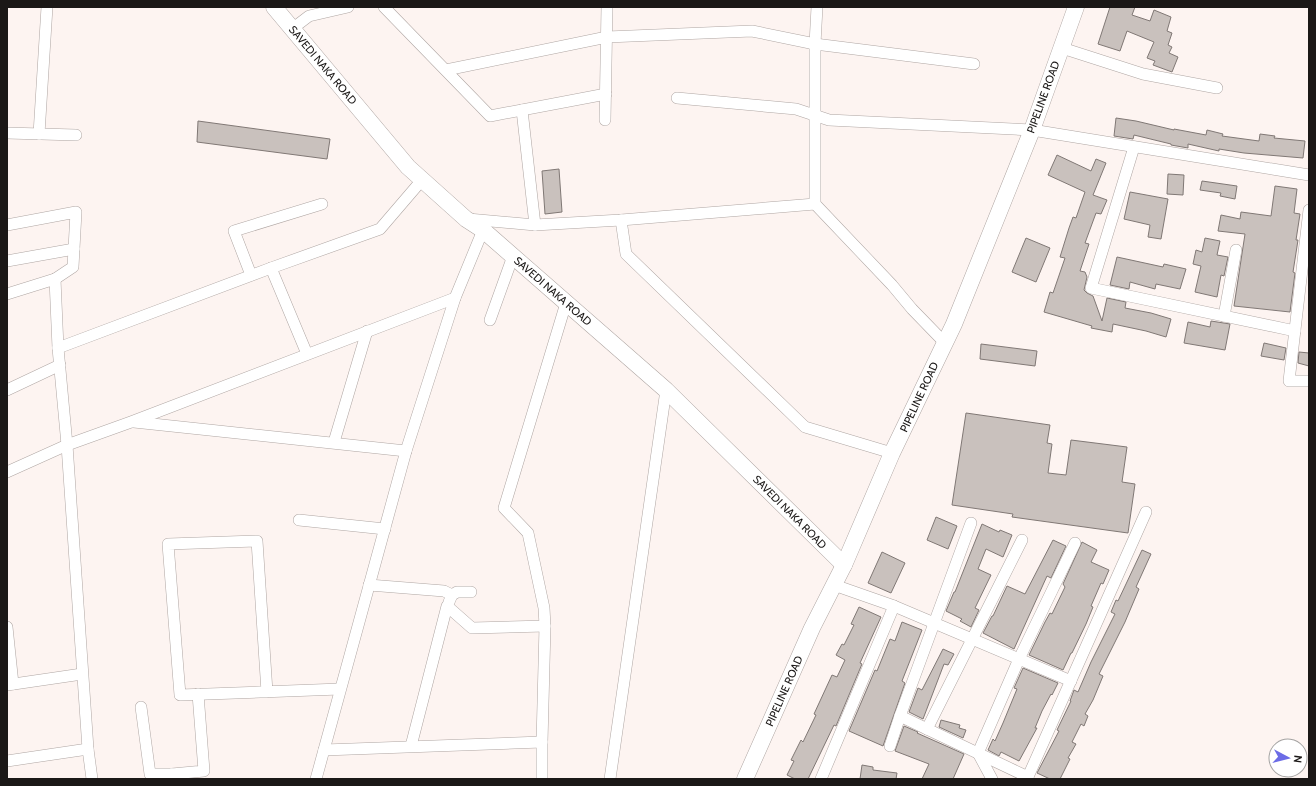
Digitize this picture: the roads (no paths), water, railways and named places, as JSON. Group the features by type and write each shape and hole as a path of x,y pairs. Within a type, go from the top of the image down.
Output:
{"main road":[{"name":"SAVEDI NAKA ROAD","path":"274,7 408,167 466,219 482,230 513,256 666,390 844,565"},
{"name":"PIPELINE ROAD","path":"745,779 812,628 844,565 892,454 954,324 1032,130 1076,7"}],"street":[{"path":"39,134 47,7"},
{"path":"292,29 309,16 348,7"},
{"path":"384,7 490,116 606,94"},
{"path":"605,120 607,7"},
{"path":"817,7 815,44 814,204 892,285 912,310 945,343"},
{"path":"446,70 607,37 752,31 815,44 974,64"},
{"path":"1062,48 1143,74 1217,88"},
{"path":"677,98 796,109 815,114 829,120 1032,130 1309,175"},
{"path":"522,110 535,225"},
{"path":"7,133 76,135"},
{"path":"1134,147 1091,288 1295,331"},
{"path":"58,348 251,275 380,229 422,180"},
{"path":"251,275 234,231 322,204"},
{"path":"466,219 535,225 621,220 814,204"},
{"path":"1309,210 1289,381 1309,381"},
{"path":"7,225 76,212 73,268 55,279 7,294"},
{"path":"621,220 626,254 805,427 892,454"},
{"path":"316,779 406,450 454,298 482,230"},
{"path":"7,261 74,249"},
{"path":"1224,316 1236,250"},
{"path":"490,320 513,256"},
{"path":"271,268 307,354"},
{"path":"55,279 58,348 67,445 82,674 92,779"},
{"path":"7,472 67,445 131,422 454,298"},
{"path":"542,779 545,626 544,608 528,533 504,508 566,303"},
{"path":"334,442 366,331"},
{"path":"7,390 60,365"},
{"path":"610,779 666,390"},
{"path":"131,422 406,450"},
{"path":"900,716 1028,778 1146,512"},
{"path":"299,520 385,529"},
{"path":"890,746 971,523"},
{"path":"927,729 1022,540"},
{"path":"267,692 256,541 168,544 180,695 198,694 267,692 340,689"},
{"path":"978,753 1020,659 1075,543"},
{"path":"369,585 444,591 452,595"},
{"path":"834,585 894,606 1071,681"},
{"path":"411,746 447,606 452,595 457,592 471,592"},
{"path":"447,606 472,628 545,626"},
{"path":"821,779 894,606"},
{"path":"7,627 10,685 82,674"},
{"path":"141,707 150,774 172,776 204,771 198,694"},
{"path":"324,750 542,742"},
{"path":"7,761 88,749"},
{"path":"978,753 992,779"}]}
